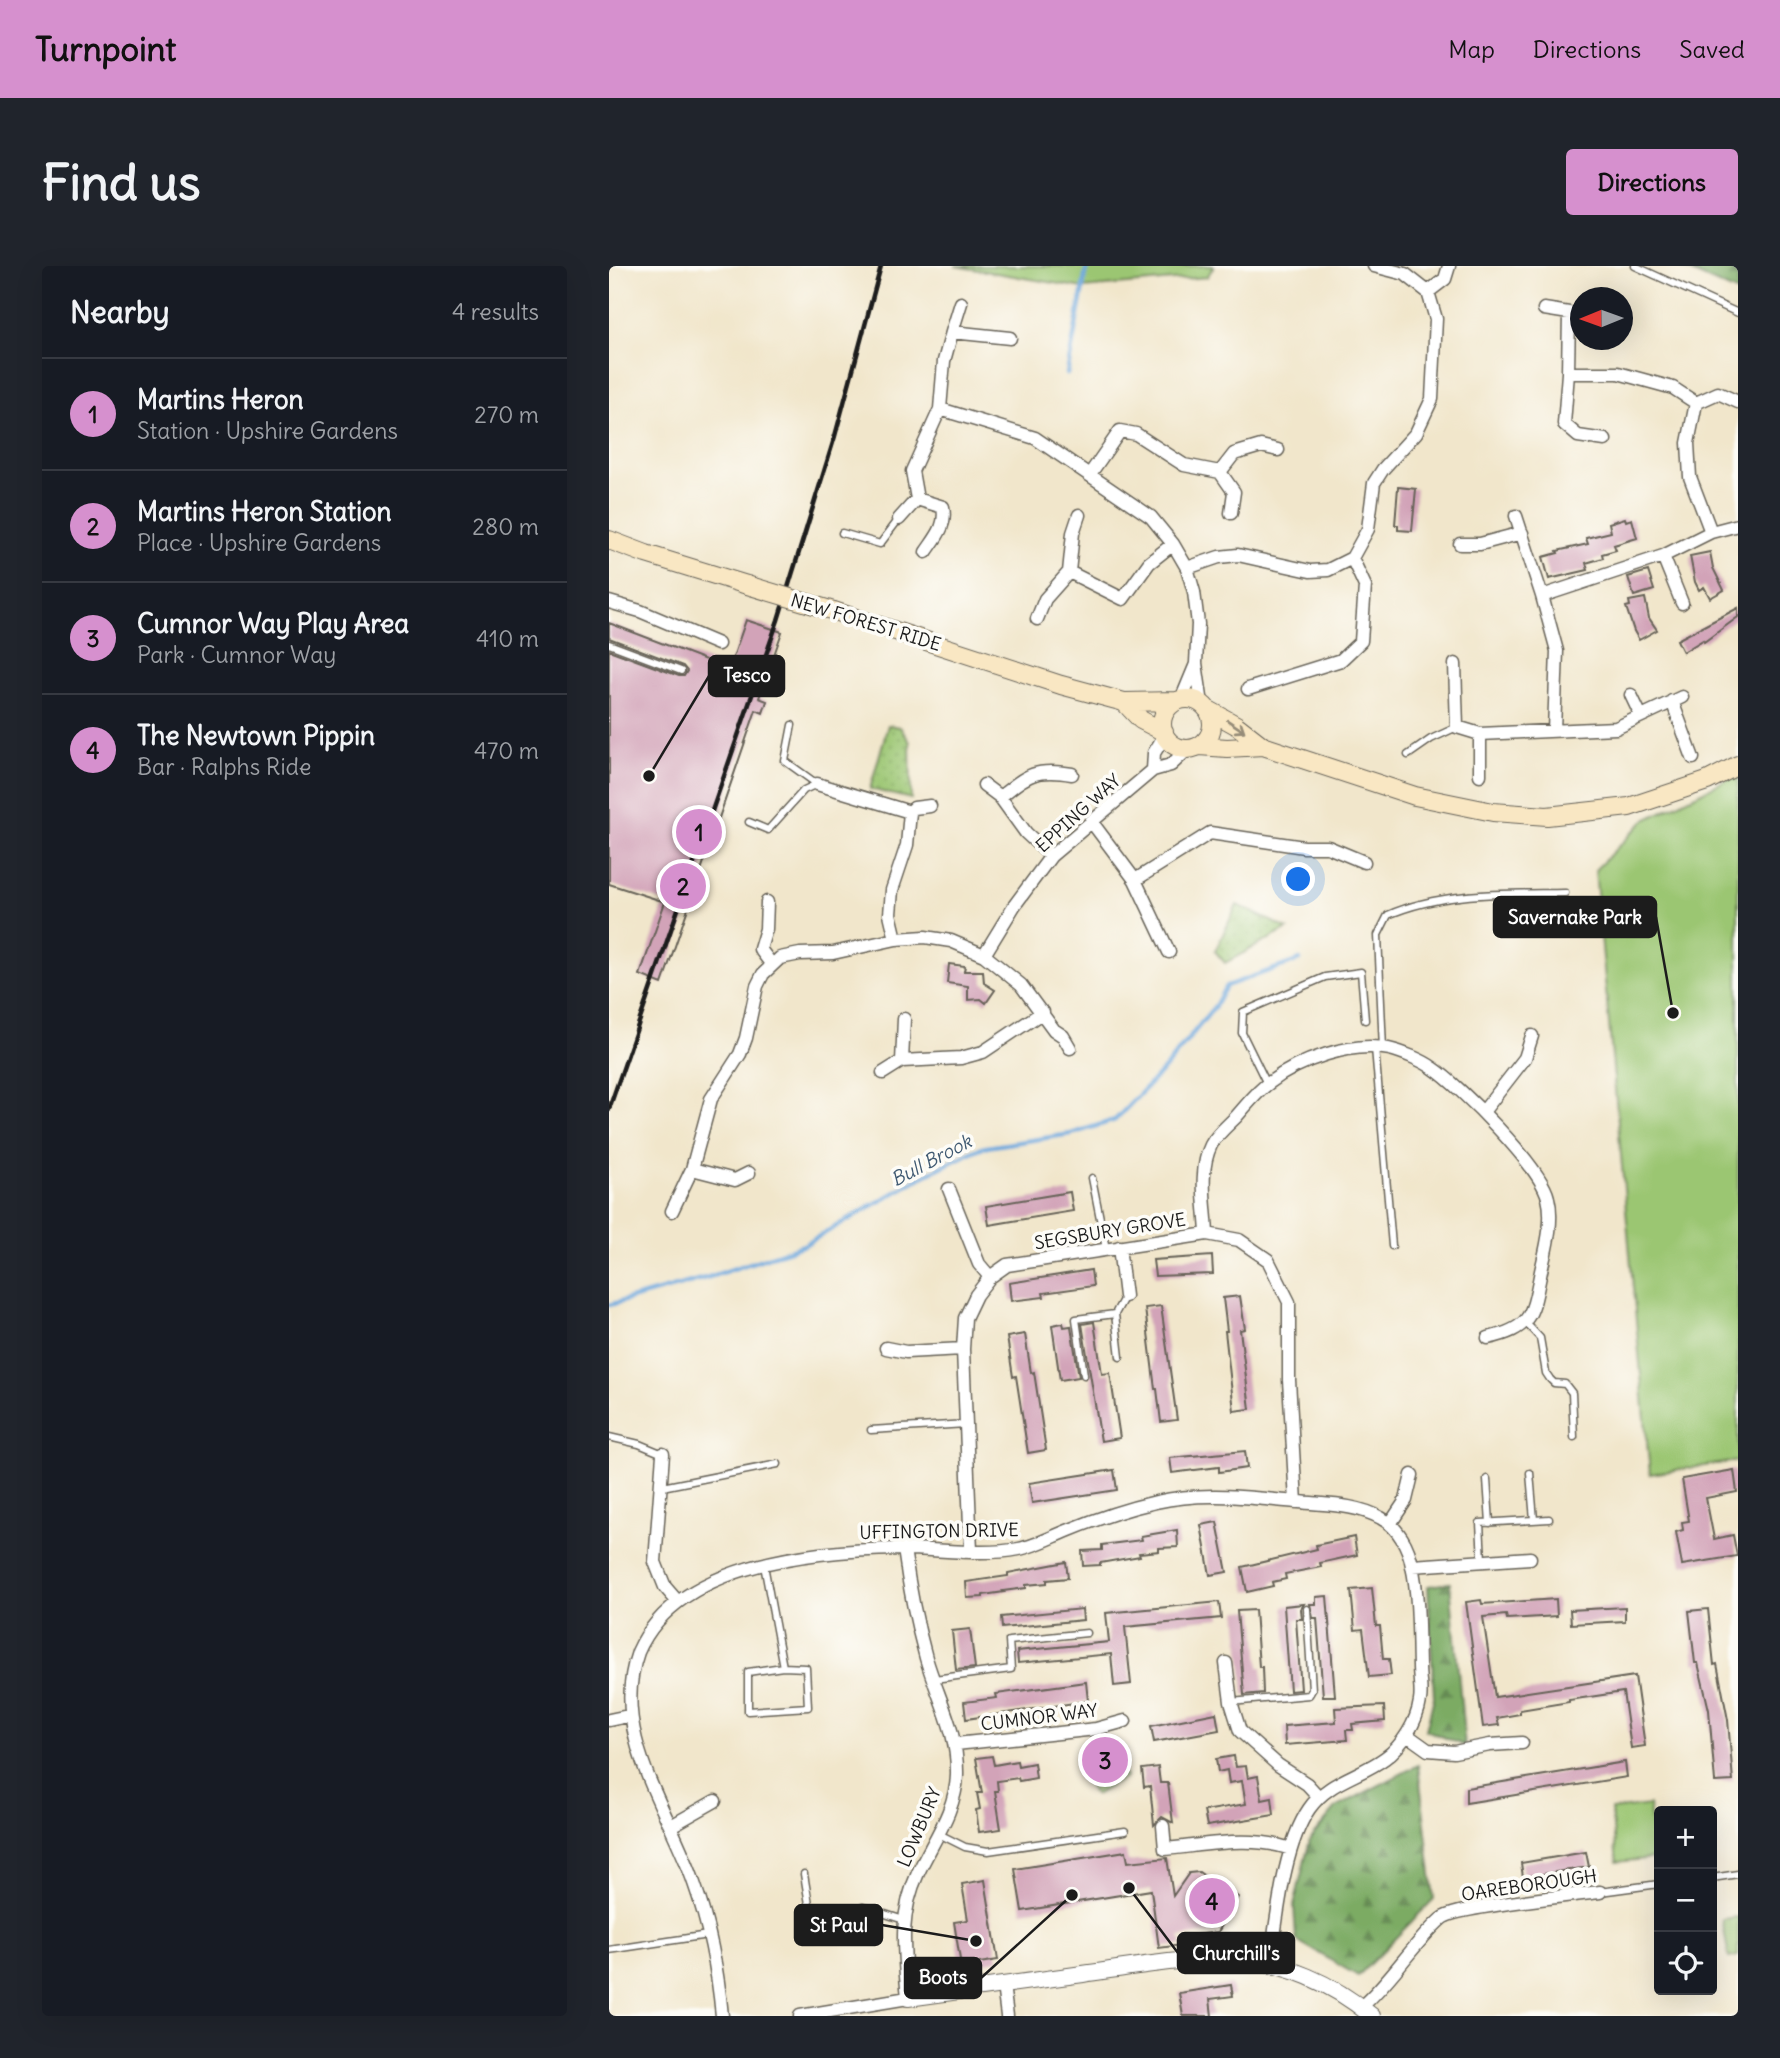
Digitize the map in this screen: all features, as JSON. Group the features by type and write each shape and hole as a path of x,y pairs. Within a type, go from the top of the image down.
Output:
{"main road":[{"name":"NEW FOREST RIDE","path":"609,540 1061,685 1124,702 1188,699 1236,725 1263,746"},
{"path":"1164,733 1163,718 1166,711 1179,701"},
{"name":"NEW FOREST RIDE","path":"1124,702 1141,720 1164,733 1174,745 1263,746 1415,796 1493,812 1546,816 1629,807 1707,781 1738,765"},
{"path":"1193,747 1210,733 1212,725 1204,706"}],"street":[{"path":"1187,568 1219,556 1238,555 1310,571 1328,570 1352,558 1368,529 1374,483 1383,469 1416,433 1432,399 1436,319 1429,292 1405,274 1374,266"},
{"path":"1429,292 1445,279 1450,266"},
{"path":"917,499 912,471 940,409 944,361 961,303"},
{"path":"1544,309 1569,313 1564,424 1578,436 1605,440"},
{"path":"952,332 1010,338"},
{"path":"1568,373 1618,373 1674,387 1696,403"},
{"path":"1696,403 1718,393 1738,402"},
{"path":"1696,403 1688,443 1690,477 1711,532"},
{"path":"940,409 1035,439 1151,517 1173,544 1187,568 1197,609 1196,663 1204,706"},
{"path":"1090,474 1120,431 1136,434 1184,465 1220,472 1234,492 1231,513"},
{"path":"1220,472 1234,454 1261,446 1278,450"},
{"path":"899,519 917,499"},
{"path":"917,499 943,508 945,518 941,530 926,552"},
{"path":"1037,619 1045,599 1069,572 1073,533 1079,515"},
{"path":"1516,516 1557,651 1554,730"},
{"path":"1542,596 1663,556 1711,532 1738,525"},
{"path":"1460,544 1480,544 1522,533"},
{"path":"1069,572 1123,599 1149,562 1173,544"},
{"path":"1663,556 1682,603"},
{"path":"1248,688 1341,660 1361,641 1365,586 1352,558"},
{"path":"609,602 641,611 718,643"},
{"path":"1179,701 1196,663"},
{"path":"1455,664 1457,727 1480,734 1616,728 1677,699 1693,758"},
{"path":"1631,695 1641,716"},
{"path":"1153,770 1154,753 1164,733"},
{"path":"1480,734 1480,775"},
{"name":"EPPING WAY","path":"984,955 1014,906 1051,856 1153,770 1171,765 1193,747"},
{"path":"1000,797 1020,781 1046,769 1072,774"},
{"path":"817,784 910,811 930,806"},
{"path":"984,785 1000,797 1026,833 1051,856"},
{"path":"896,939 890,914 892,890 907,845 910,811"},
{"path":"1091,821 1135,880 1169,952"},
{"path":"1135,880 1210,833 1304,847 1328,846 1364,862"},
{"path":"767,902 767,929 760,949 772,965"},
{"path":"673,1211 692,1169 711,1099 740,1054 757,986 763,974 781,958 833,953 896,939 925,937 951,941 984,955 1021,985 1070,1048"},
{"path":"883,1073 902,1061 961,1058 983,1052 1043,1012"},
{"path":"902,1061 904,1019"},
{"path":"1483,1112 1525,1058 1532,1036"},
{"path":"1207,1234 1203,1170 1211,1143 1267,1084 1303,1061 1336,1052 1379,1049 1431,1066 1483,1112 1542,1182 1549,1198 1543,1262 1526,1323 1509,1333 1488,1338"},
{"path":"692,1169 735,1181 749,1173"},
{"path":"949,1189 979,1264 990,1277 976,1295 965,1318 963,1349 971,1551"},
{"name":"SEGSBURY GROVE","path":"990,1277 1007,1265 1207,1234 1239,1240 1268,1260 1289,1302 1289,1380 1296,1502"},
{"path":"1119,1247 1125,1296"},
{"path":"886,1348 906,1352 963,1349"},
{"path":"663,1454 655,1562 665,1587 678,1602"},
{"path":"1270,1965 1291,1849 1303,1819 1319,1797 1333,1785 1387,1757 1407,1735 1420,1701 1412,1566 1403,1539 1390,1524 1406,1500 1412,1475"},
{"name":"UFFINGTON DRIVE","path":"722,2016 708,1935 694,1881 639,1760 628,1716 629,1686 639,1652 657,1621 678,1602 725,1576 792,1557 852,1550 1020,1549 1108,1514 1192,1494 1233,1495 1357,1508 1385,1519 1390,1524"},
{"name":"LOWBURY","path":"904,1549 911,1601 956,1744 957,1779 951,1804 939,1833 917,1875 904,1920 902,1946 908,1998"},
{"path":"1412,1566 1530,1558"},
{"path":"1226,1663 1231,1702 1240,1731 1278,1765 1307,1784 1319,1797"},
{"path":"609,1720 628,1716"},
{"name":"CUMNOR WAY","path":"956,1744 1095,1729 1125,1721"},
{"path":"1407,1735 1428,1750 1454,1752 1490,1745 1522,1743"},
{"path":"671,1826 715,1801"},
{"path":"1163,1826 1165,1849 1223,1842 1273,1843 1291,1849"},
{"name":"OAREBOROUGH","path":"1367,2011 1375,1994 1443,1916 1480,1908 1600,1892"},
{"path":"800,2016 908,1998 1195,1958 1224,1958 1285,1968 1318,1981 1367,2011"},
{"path":"1003,1985 1007,2016"}],"lane":[{"path":"1635,266 1738,313"},
{"path":"842,533 880,544 899,519"},
{"path":"609,644 681,671"},
{"path":"749,822 768,830 804,790 817,784 785,761 792,725"},
{"path":"1408,755 1431,739 1457,727"},
{"path":"1392,1246 1379,1049 1378,935 1388,915 1412,904 1480,894 1565,893"},
{"path":"1267,1084 1242,1033 1243,1012 1325,977 1361,972 1365,1020"},
{"path":"1092,1178 1106,1249"},
{"path":"1120,1357 1115,1314 1125,1296"},
{"path":"1084,1375 1076,1319 1115,1314"},
{"path":"1526,1323 1541,1338 1549,1379 1554,1383 1565,1384 1571,1393 1574,1437"},
{"path":"871,1430 966,1424"},
{"path":"609,1437 639,1444 663,1454"},
{"path":"662,1487 778,1464"},
{"path":"1530,1474 1534,1520"},
{"path":"1487,1479 1490,1522"},
{"path":"1482,1562 1480,1523 1549,1519"},
{"path":"764,1565 783,1667"},
{"path":"1231,1702 1309,1695 1312,1690 1307,1609"},
{"path":"934,1679 1011,1669 1009,1641 1087,1633"},
{"path":"783,1667 806,1668 808,1707 748,1711 748,1672 783,1667"},
{"path":"939,1833 965,1847 988,1851 1125,1831"},
{"path":"804,1874 811,1916 863,1907 904,1920"},
{"path":"1717,1877 1738,1874"},
{"name":"OAREBOROUGH","path":"1600,1892 1654,1885"},
{"path":"609,1950 708,1935"}],"green space":[{"path":"955,266 1214,266 1207,277 1083,288"},
{"path":"1678,266 1738,266 1738,293"},
{"path":"888,725 900,727 910,742 911,799 870,789"},
{"path":"1738,774 1738,1461 1650,1474 1595,870 1645,820"},
{"path":"1237,905 1288,929 1225,963 1215,951"},
{"path":"1450,1583 1465,1746 1426,1730 1434,1697 1428,1586"},
{"path":"1103,1740 1126,1777 1095,1795 1085,1779 1100,1770 1088,1750"},
{"path":"1418,1765 1434,1899 1358,1976 1296,1940 1294,1905 1310,1839 1337,1807"},
{"path":"1649,1805 1654,1858 1617,1862 1611,1810"},
{"path":"1738,1917 1738,1956 1729,1958 1722,1919"}],"building":[{"path":"1398,487 1416,489 1412,531 1398,530 1398,525 1395,525"},
{"path":"1625,518 1626,521 1632,519 1637,538 1614,545 1616,550 1602,554 1603,558 1586,563 1588,570 1549,579 1543,557 1588,544 1586,538 1611,532 1609,523"},
{"path":"1710,552 1713,568 1724,590 1710,598 1704,587 1699,590 1695,582 1690,556"},
{"path":"1648,571 1654,590 1634,596 1628,577"},
{"path":"1645,598 1649,618 1657,630 1639,640 1626,607 1630,606 1629,601"},
{"path":"1738,608 1738,617 1704,642 1703,640 1683,652 1677,640"},
{"path":"746,620 782,632 759,698 767,701 763,713 756,710 662,984 640,975 665,902 609,884 609,650 679,676 684,676 687,671 683,666 609,638 609,623 729,669"},
{"path":"949,964 965,966 964,971 983,971 984,983 995,990 986,1003 981,999 968,1000 968,986 947,983"},
{"path":"1070,1192 1073,1211 989,1225 986,1206"},
{"path":"1212,1256 1213,1274 1155,1276 1153,1260"},
{"path":"1091,1270 1093,1286 1043,1293 1044,1297 1011,1301 1009,1283"},
{"path":"1240,1296 1245,1329 1240,1330 1250,1409 1234,1411 1223,1298"},
{"path":"1161,1306 1177,1420 1161,1422 1145,1308"},
{"path":"1094,1322 1102,1374 1110,1373 1120,1438 1101,1441 1082,1324"},
{"path":"1063,1323 1064,1327 1071,1326 1079,1377 1060,1380 1052,1325"},
{"path":"1025,1334 1046,1450 1028,1453 1007,1337"},
{"path":"1245,1451 1247,1468 1219,1472 1219,1467 1172,1473 1170,1458"},
{"path":"1114,1470 1117,1490 1032,1503 1029,1483"},
{"path":"1734,1470 1737,1492 1706,1498 1714,1539 1733,1535 1737,1556 1682,1565 1676,1532 1683,1530 1682,1522 1689,1521 1682,1479"},
{"path":"1217,1522 1227,1572 1210,1575 1201,1525"},
{"path":"1177,1530 1178,1547 1159,1548 1159,1551 1139,1553 1140,1556 1083,1566 1082,1551 1102,1550 1102,1545 1142,1540 1141,1536"},
{"path":"1354,1537 1357,1555 1320,1563 1321,1567 1285,1574 1286,1579 1272,1582 1273,1586 1247,1592 1242,1567 1317,1549 1316,1545"},
{"path":"1066,1562 1068,1578 1047,1580 1047,1583 1026,1585 1026,1588 983,1597 967,1598 966,1582 1008,1576 1008,1573"},
{"path":"1372,1588 1383,1659 1389,1659 1391,1675 1369,1677 1363,1629 1355,1630 1351,1590"},
{"path":"1327,1596 1335,1696 1323,1696 1317,1618 1313,1618 1310,1604 1316,1604 1316,1597"},
{"path":"1556,1599 1557,1616 1507,1619 1506,1615 1483,1617 1495,1697 1635,1676 1645,1746 1631,1748 1623,1692 1520,1710 1520,1714 1497,1718 1499,1725 1483,1727 1466,1602 1481,1600 1482,1604"},
{"path":"1219,1602 1221,1618 1125,1627 1131,1684 1114,1686 1111,1654 1018,1663 1017,1651 1109,1642 1106,1613"},
{"path":"1304,1604 1301,1609 1302,1619 1296,1619 1301,1690 1290,1691 1284,1606"},
{"path":"1625,1607 1625,1621 1571,1624 1570,1610"},
{"path":"1082,1609 1083,1620 1002,1628 1001,1617"},
{"path":"1708,1609 1714,1665 1717,1664 1728,1720 1733,1781 1715,1782 1709,1710 1698,1663 1695,1663 1689,1611"},
{"path":"1255,1610 1263,1693 1244,1695 1237,1611"},
{"path":"970,1629 975,1668 956,1670 952,1631"},
{"path":"1086,1682 1088,1701 966,1719 964,1702 997,1698 996,1694"},
{"path":"1384,1706 1385,1721 1352,1724 1353,1730 1346,1730 1347,1740 1285,1745 1284,1726 1336,1722 1335,1708"},
{"path":"1216,1713 1219,1730 1154,1742 1151,1726"},
{"path":"992,1756 994,1765 1017,1761 1018,1766 1034,1763 1036,1778 997,1781 998,1791 995,1791 1001,1829 979,1832 976,1810 980,1809 977,1793 982,1793 976,1758"},
{"path":"1234,1756 1236,1767 1246,1766 1248,1778 1258,1776 1262,1800 1272,1798 1274,1815 1207,1826 1204,1811 1246,1804 1242,1781 1229,1783 1227,1770 1218,1772 1216,1759"},
{"path":"1625,1762 1627,1777 1466,1803 1466,1788"},
{"path":"1158,1767 1160,1783 1168,1783 1173,1823 1162,1817 1154,1825 1150,1786 1144,1787 1142,1769"},
{"path":"1126,1851 1128,1862 1167,1858 1173,1896 1189,1873 1199,1872 1210,1880 1211,1890 1225,1888 1238,1897 1218,1932 1180,1937 1182,1945 1159,1948 1151,1890 1022,1911 1015,1869"},
{"path":"1586,1852 1589,1867 1523,1877 1521,1863"},
{"path":"985,1880 998,1960 961,1966 954,1922 968,1920 962,1884"},
{"path":"1231,1985 1233,1996 1210,1999 1212,2016 1183,2016 1179,1993"}],"waterway":[{"path":"1067,374 1087,266"},
{"name":"Bull Brook","path":"609,1305 709,1277 804,1245 927,1174 980,1148 1071,1134 1115,1120 1165,1068 1215,1006 1226,986 1300,960"}],"railway":[{"path":"609,1109 778,620 835,436 881,266"}],"place":[{"name":"Tesco","path":"649,776"},
{"name":"Martins Heron","path":"699,832"},
{"name":"Martins Heron Station","path":"683,886"},
{"name":"Savernake Park","path":"1673,1013"},
{"name":"Cumnor Way Play Area","path":"1105,1760"},
{"name":"Churchill's","path":"1129,1888"},
{"name":"Boots","path":"1072,1895"},
{"name":"The Newtown Pippin","path":"1212,1901"},
{"name":"St Paul","path":"976,1941"}]}
